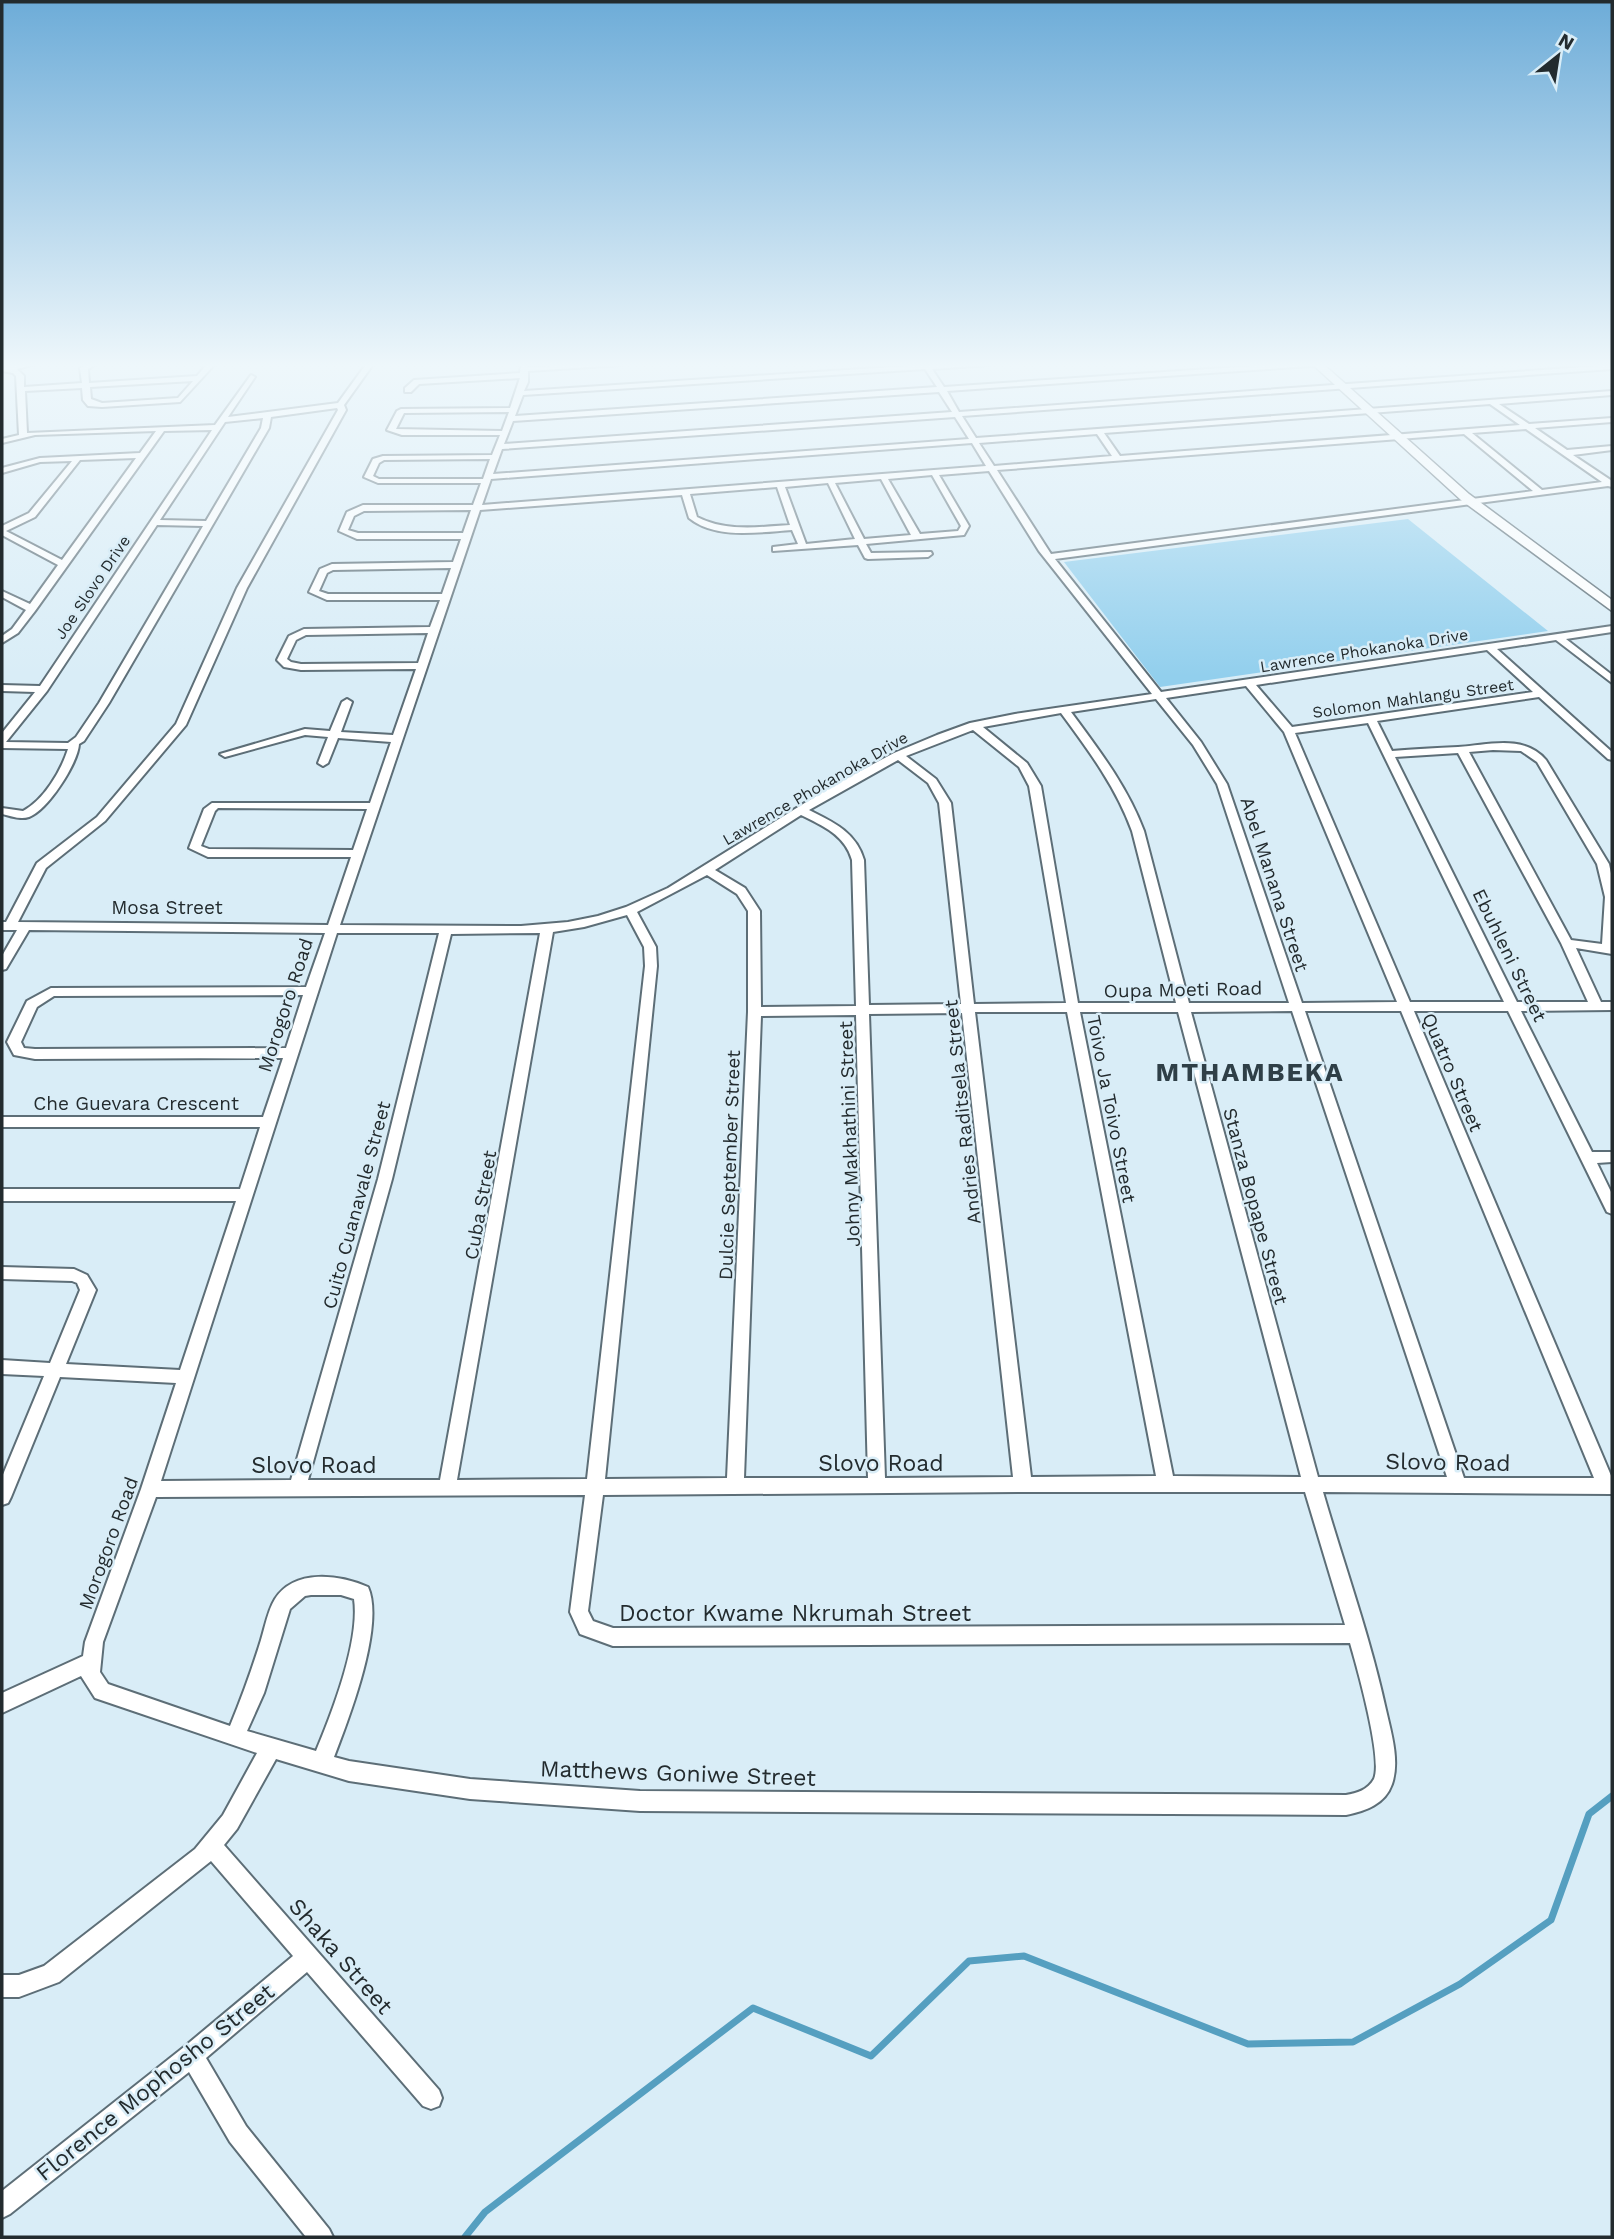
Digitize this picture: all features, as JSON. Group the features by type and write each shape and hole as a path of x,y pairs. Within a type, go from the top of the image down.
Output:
{"street":[{"path":"2,530 32,515 71,467"},
{"path":"2,640 15,631 32,610 135,467"},
{"name":"Joe Slovo Drive","path":"2,742 43,689 191,467"},
{"path":"2,742 59,747 74,744 104,703 241,467"},
{"path":"6,926 41,866 112,808 181,726 242,588 311,467"},
{"path":"373,467 368,477 378,481 487,479 634,467"},
{"name":"Morogoro Road","path":"89,1663 187,1377 311,991 492,467"},
{"path":"468,536 357,536 343,531 350,514 360,509 477,508 1010,467"},
{"path":"1432,467 1471,502 1612,607"},
{"path":"1510,467 1540,492"},
{"path":"1586,467 1611,484"},
{"name":"Abel Manana Street","path":"991,469 1048,557 1160,696 1207,758 1222,784 1458,1486"},
{"path":"776,550 961,533 965,526 935,474"},
{"path":"884,478 917,537"},
{"path":"831,482 859,542 870,557 928,554"},
{"path":"1048,557 1611,484"},
{"path":"780,485 803,547"},
{"path":"685,492 693,518 700,522 746,530 795,527"},
{"path":"154,522 207,524"},
{"path":"2,530 63,564"},
{"path":"446,597 323,597 314,592 323,571 335,566 458,565"},
{"path":"2,594 32,610"},
{"name":"Lawrence Phokanoka Drive","path":"333,928 547,930 597,921 630,911 707,870 898,755 974,725 1612,629"},
{"path":"422,666 300,667 288,666 282,660 292,638 303,632 434,630"},
{"path":"1557,636 1612,680"},
{"path":"1489,647 1612,757"},
{"name":"Quatro Street","path":"1249,683 1289,732 1609,1486"},
{"path":"2,688 43,689"},
{"name":"Solomon Mahlangu Street","path":"1289,732 1541,694"},
{"path":"323,763 346,702"},
{"name":"Stanza Bopape Street","path":"1064,710 1128,803 1311,1484 1356,1634 1384,1749 1385,1781"},
{"name":"Ebuhleni Street","path":"1372,721 1612,1208"},
{"name":"Toivo Ja Toivo Street","path":"974,725 1023,765 1035,786 1073,1009 1166,1484"},
{"path":"225,754 250,749 295,733 398,740"},
{"path":"2,811 22,815 32,811 69,765 75,753 74,744"},
{"path":"1389,754 1518,747 1532,751 1541,760 1603,864 1611,897 1610,950 1567,943"},
{"path":"1462,750 1567,943 1597,1006"},
{"name":"Andries Raditsela Street","path":"898,755 936,786 945,803 1023,1486"},
{"path":"358,854 208,853 195,848 210,809 216,805 375,806"},
{"name":"Johny Makhathini Street","path":"802,811 845,834 857,852 877,1486"},
{"name":"Dulcie September Street","path":"707,870 741,891 754,911 755,1013 735,1486"},
{"name":"Doctor Kwame Nkrumah Street","path":"630,911 650,947 651,967 579,1612 587,1628 599,1635 1356,1634"},
{"name":"Mosa Street","path":"6,926 333,928"},
{"path":"2,966 25,926"},
{"name":"Cuito Cuanavale Street","path":"297,1488 385,1179 446,930"},
{"name":"Cuba Street","path":"447,1487 547,930"},
{"path":"291,1053 35,1054 19,1052 14,1046 32,1004 51,992 311,991"},
{"name":"Oupa Moeti Road","path":"755,1013 970,1008 1612,1006"},
{"name":"Che Guevara Crescent","path":"2,1122 269,1122"},
{"path":"1588,1158 1612,1157"},
{"path":"2,1195 245,1195"},
{"path":"2,1273 74,1276 87,1284 86,1297 56,1370 6,1475 2,1497"},
{"path":"2,1367 187,1377"},
{"name":"Slovo Road","path":"150,1489 1166,1484 1609,1486"},
{"path":"235,1737 254,1692 282,1604 300,1589 353,1588 362,1593 366,1613 338,1721 321,1763"},
{"path":"2,1703 89,1663"},
{"name":"Matthews Goniwe Street","path":"89,1663 94,1682 102,1691 235,1737 321,1763 420,1783 639,1801 1346,1805 1363,1802 1376,1795 1385,1781"},
{"path":"2,1986 19,1986 51,1974 212,1847 271,1748"},
{"name":"Shaka Street","path":"212,1847 431,2098"},
{"name":"Florence Mophosho Street","path":"2,2206 192,2055 307,1958"},
{"path":"192,2055 238,2134 269,2176 321,2237"}],"shaded area":[{"path":"1408,519 1548,631 1160,687 1064,562"}],"waterway":[{"path":"465,2237 485,2212 753,2008 871,2056 969,1961 1024,1956 1248,2044 1353,2042 1460,1984 1551,1920 1589,1814 1612,1796"}],"district":[{"name":"MTHAMBEKA","path":"1250,1072"}]}
